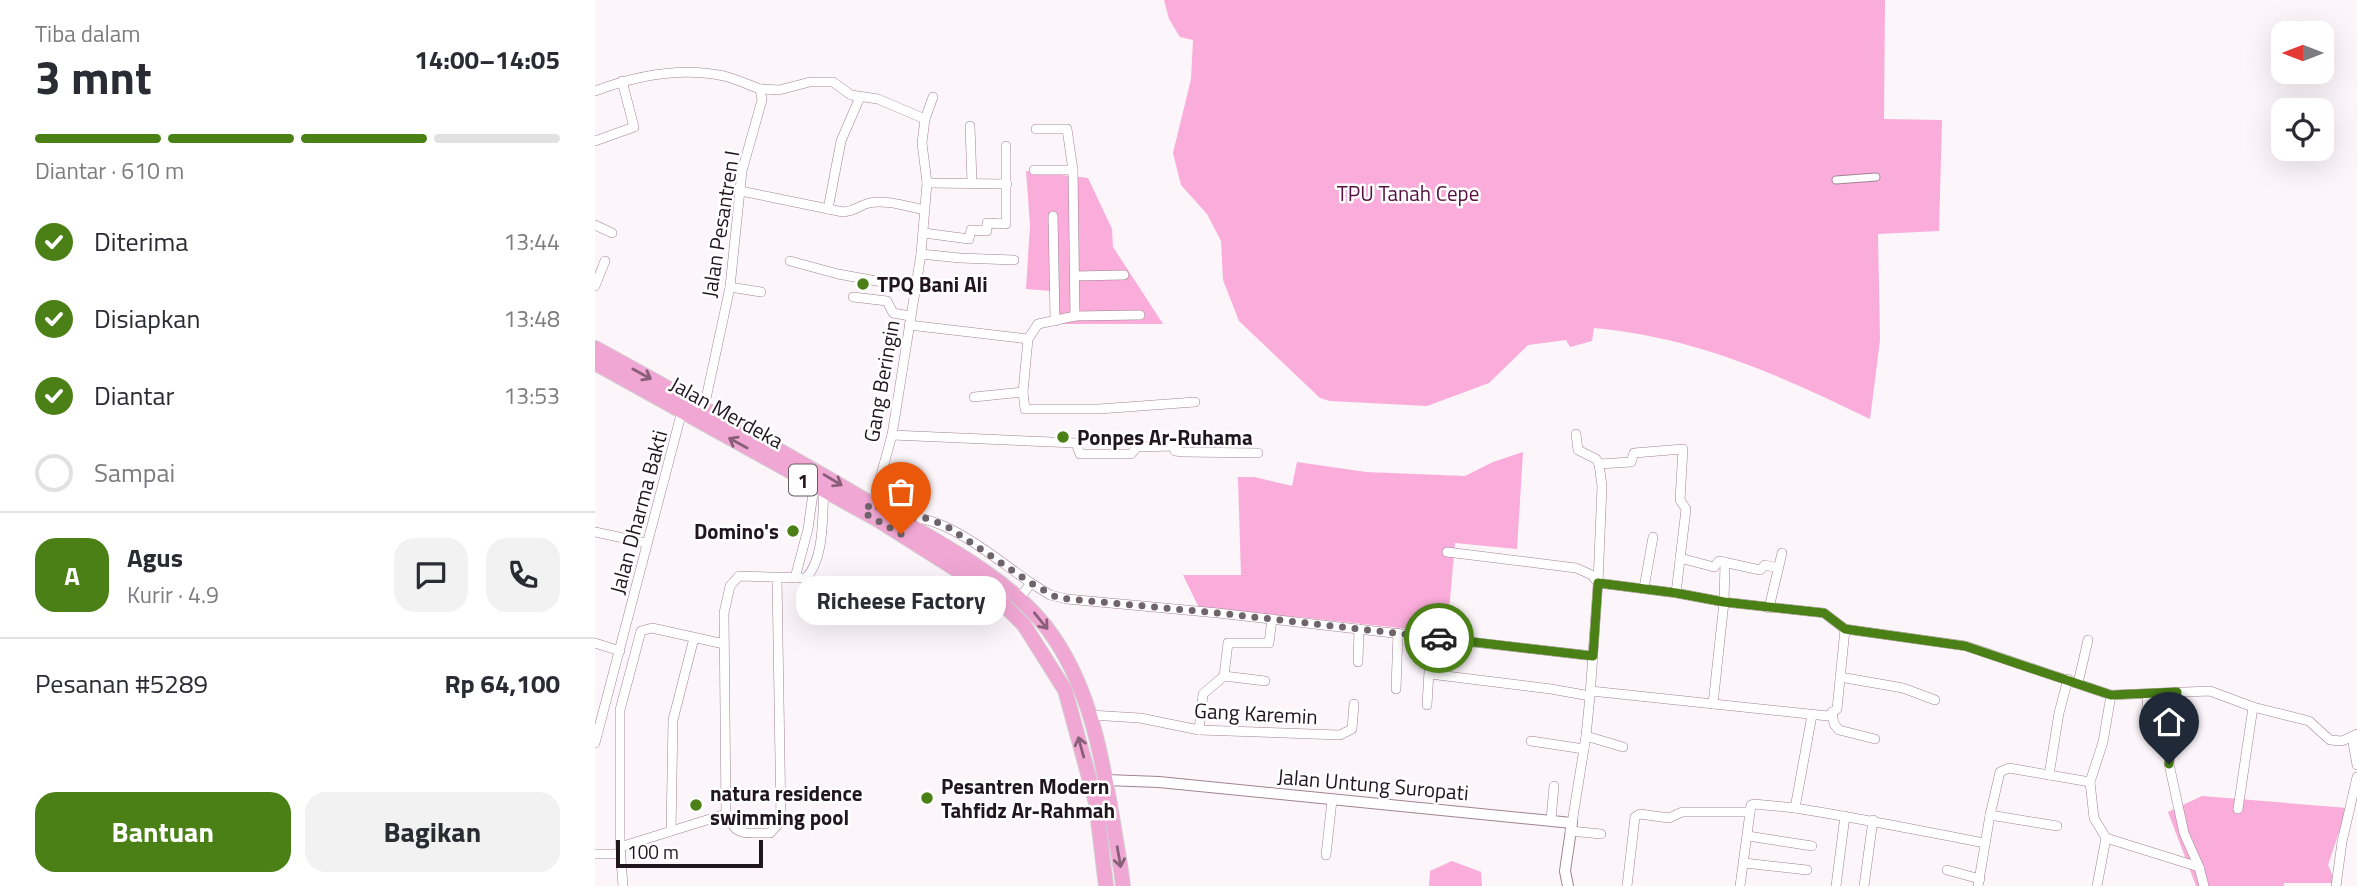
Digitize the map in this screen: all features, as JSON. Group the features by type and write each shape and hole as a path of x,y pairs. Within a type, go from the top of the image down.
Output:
{"highway":[{"name":"Jalan Merdeka","path":"595,348 819,488 868,508 996,597 1024,625 1065,690 1096,803 1106,886"},
{"name":"Jalan Merdeka","path":"595,363 685,406"},
{"name":"1","path":"685,406 704,408 868,508 898,518 961,557 1020,598 1037,614 1072,668 1090,715 1106,780 1123,886"}],"street":[{"path":"595,91 622,81 690,71 726,76 760,89 779,90 810,82 833,82 851,95 878,100 925,119"},
{"path":"595,141 634,127 622,81"},
{"name":"Jalan Pesantren I","path":"704,408 730,287 743,171 762,100 760,89"},
{"path":"828,209 841,141 860,97"},
{"name":"Gang Beringin","path":"868,508 875,497 892,435 921,254 927,183 922,144 925,119 933,97"},
{"path":"970,126 972,182"},
{"path":"1036,129 1067,130 1073,170 1075,316"},
{"path":"924,233 969,239 971,230 987,231 987,223 1006,224 1006,146"},
{"path":"1034,170 1073,170"},
{"path":"1836,180 1876,177"},
{"path":"927,183 1007,184"},
{"path":"741,191 843,212 855,212 866,203 883,202 925,210"},
{"path":"1053,216 1055,321"},
{"path":"595,225 612,233"},
{"path":"921,254 1014,260"},
{"path":"595,286 605,261"},
{"path":"790,261 838,274 915,288"},
{"path":"1075,276 1124,275"},
{"path":"730,287 761,292"},
{"path":"853,297 887,301 893,313 909,321 1028,339"},
{"path":"1140,314 1075,316 1038,324 1028,339 1023,392 1025,408 1099,408 1195,402"},
{"path":"974,397 1023,392"},
{"name":"Jalan Dharma Bakti","path":"595,743 646,543 685,406"},
{"path":"1568,886 1565,871 1587,736 1591,694 1601,486 1599,464 1596,459 1578,450 1576,434"},
{"path":"892,435 1076,443 1080,454 1132,454 1137,447 1173,446 1175,451 1183,452 1258,453"},
{"path":"1599,464 1631,462 1634,453 1683,449 1680,500 1686,509 1676,593"},
{"path":"777,578 781,821 770,833 740,832 733,829 726,814 724,613 730,586 739,576 806,578 811,572 818,551 819,488"},
{"path":"795,578 819,488"},
{"path":"898,518 925,518 945,525 1050,595 1067,600 1272,619 1593,656"},
{"path":"595,532 646,543"},
{"path":"1644,588 1653,537"},
{"path":"1447,552 1576,568 1592,575 1598,583 1724,602 1824,613 1845,629 1965,646 2111,695 2210,691 2253,707 2309,721 2330,740 2342,741 2355,736 2357,765"},
{"path":"1769,607 1781,553"},
{"path":"1680,558 1714,567 1718,561 1760,570 1765,565 1778,568"},
{"path":"1713,704 1724,602 1725,562"},
{"path":"1020,598 1031,583"},
{"path":"1199,730 1203,695 1224,676 1228,643 1269,643 1272,619"},
{"path":"623,886 620,710 641,631 652,628 724,644"},
{"path":"1358,662 1359,629"},
{"path":"1430,674 1591,694 1634,694 1828,716 1837,709 1845,629"},
{"path":"1396,690 1398,633"},
{"path":"1427,705 1431,637"},
{"path":"671,831 673,720 694,638"},
{"path":"2049,775 2059,713 2088,640"},
{"path":"595,643 620,651"},
{"path":"1224,676 1265,681"},
{"path":"1840,677 1903,688 1935,700"},
{"path":"2177,692 2169,764 2184,834 2199,867 2204,886"},
{"path":"2145,728 2147,694"},
{"path":"2097,886 2106,838 2094,818 2090,782 2103,742 2111,695"},
{"name":"Gang Karemin","path":"1090,715 1140,718 1199,730 1340,735 1352,729 1354,704"},
{"path":"2238,809 2253,707"},
{"path":"1832,712 1839,730 1875,739"},
{"path":"1795,808 1812,715"},
{"path":"1587,736 1623,747"},
{"path":"1531,741 1584,749"},
{"path":"1947,870 1979,883 2000,772 2009,768 2090,782"},
{"path":"2336,886 2342,842 2353,813 2357,777"},
{"name":"Jalan Untung Suropati","path":"1106,780 1159,782 1551,819 1571,827"},
{"path":"1551,819 1554,786"},
{"path":"1326,855 1332,800"},
{"path":"1740,886 1751,805 1754,804 1873,820 1985,843"},
{"path":"1627,886 1635,817 1640,814 1669,818 1682,812 1750,812"},
{"path":"595,854 621,851 671,831 726,814"},
{"path":"1990,814 2057,826"},
{"path":"1836,886 1845,816"},
{"path":"1864,886 1873,820"},
{"path":"1571,827 1601,834"},
{"path":"1748,836 1812,846"},
{"path":"2106,838 2199,867"},
{"path":"1744,863 1807,870"}],"green space":[{"name":"TPU Tanah Cepe","path":"1164,0 1885,0 1884,119 1942,120 1939,231 1878,234 1880,340 1870,419 1803,387 1736,360 1667,340 1594,328 1592,341 1570,347 1566,340 1528,345 1489,383 1427,406 1330,401 1320,398 1239,321 1223,280 1221,241 1207,214 1181,185 1173,153 1191,79 1193,40 1180,37 1169,19"},
{"path":"1026,171 1088,178 1112,229 1113,247 1163,324 1052,324 1051,291 1026,289 1030,225"},
{"path":"1523,452 1517,549 1455,543 1447,633 1298,617 1202,614 1183,575 1241,575 1238,477 1254,477 1292,486 1297,462 1366,472 1465,476 1493,462"},
{"path":"2202,796 2347,808 2328,865 2336,883 2196,886 2168,812"},
{"path":"1452,861 1481,872 1482,886 1429,886 1430,871"}],"way so far":[{"path":"901,534 864,513 871,503 898,518 925,518 945,525 1058,598 1439,638"}],"place":[{"name":"TPQ Bani Ali","path":"863,284"},
{"name":"Ponpes Ar-Ruhama","path":"1063,437"},
{"name":"Domino's","path":"793,531"},
{"name":"Richeese Factory","path":"901,534"},
{"name":"Pesantren Modern Tahfidz Ar-Rahmah","path":"927,798"},
{"name":"natura residence swimming pool","path":"696,805"}],"route":[{"path":"1439,638 1593,656 1598,583 1724,602 1824,613 1845,629 1965,646 2111,695 2177,692 2169,764"}]}
